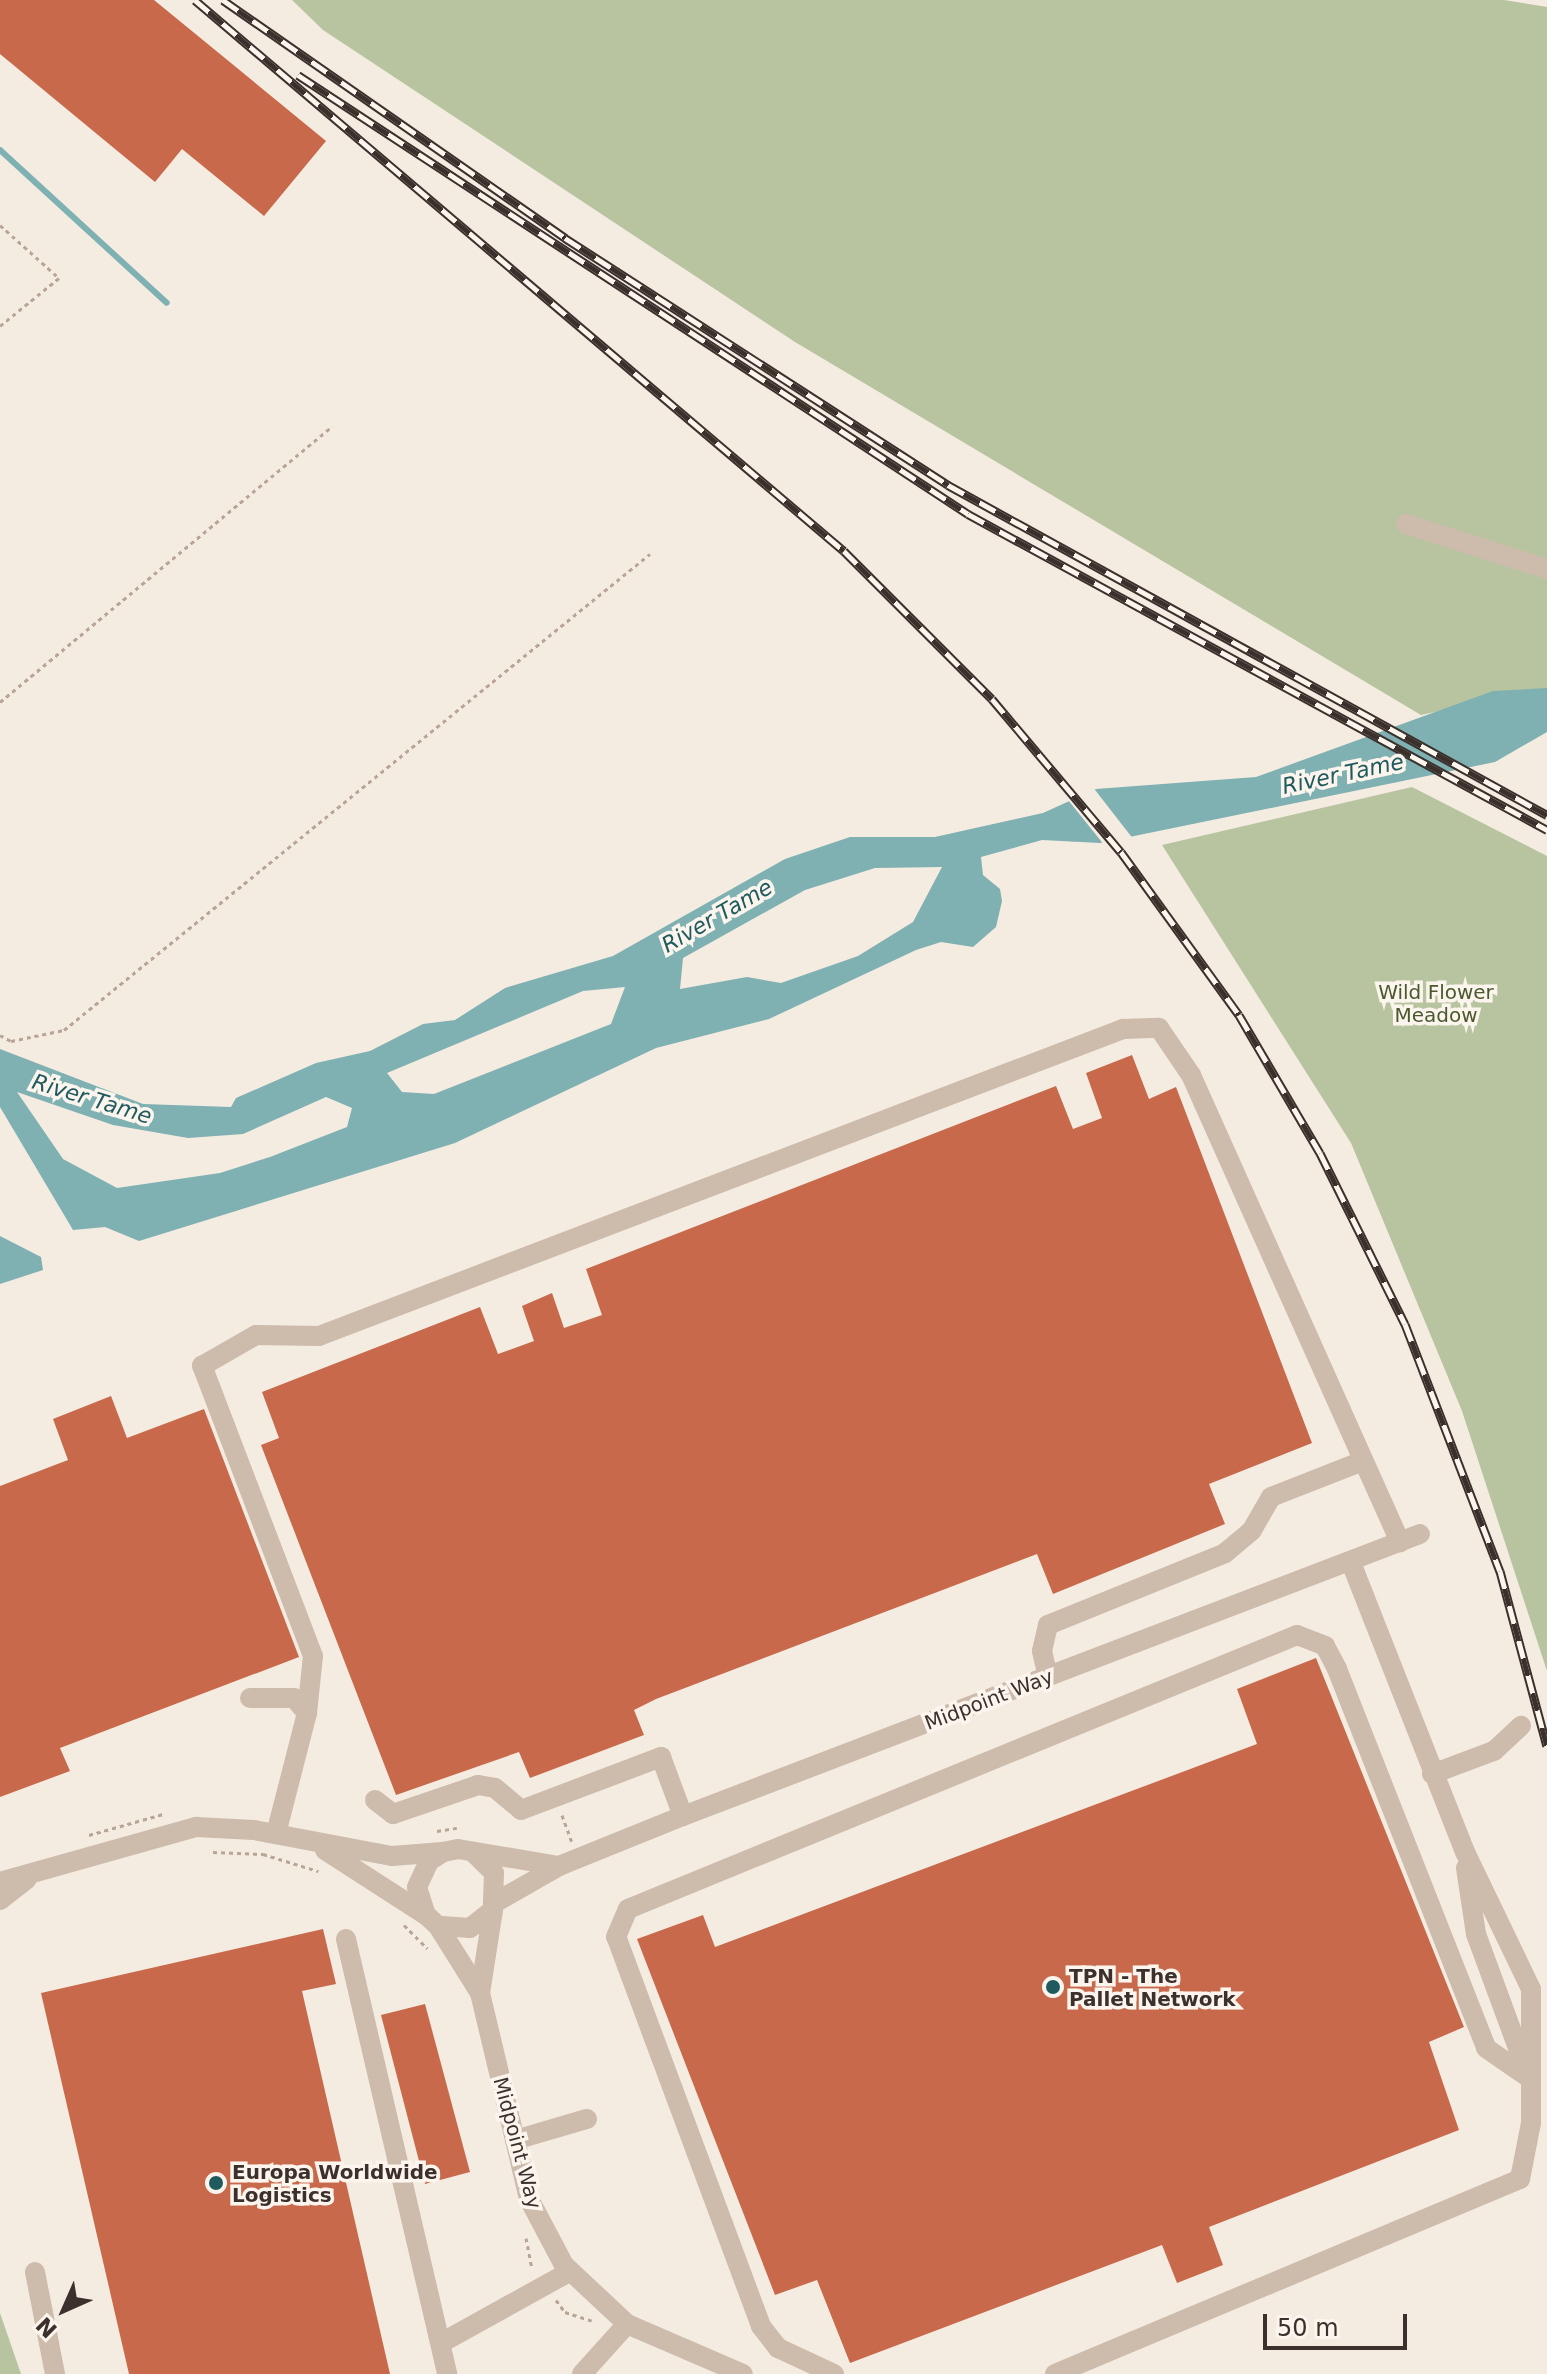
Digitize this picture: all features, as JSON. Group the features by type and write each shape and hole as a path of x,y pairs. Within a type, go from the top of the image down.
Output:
{"street":[{"path":"1406,524 1547,569"},
{"path":"276,1834 307,1713 313,1656 202,1366 256,1335 334,1331 1123,1029 1159,1028 1191,1075 1363,1461 1271,1497 1252,1530 1225,1553 1048,1625 1042,1651 1048,1677"},
{"name":"Midpoint Way","path":"480,1993 494,1906 559,1866 1410,1538 1363,1461"},
{"path":"1055,2374 1520,2179 1531,2123 1528,2077 1531,1989 1465,1852 1432,1774 1351,1562"},
{"path":"834,2374 778,2348 761,2326 616,1937 628,1909 1297,1635 1325,1646 1337,1669 1486,2048 1528,2077"},
{"path":"250,1698 294,1698 307,1713"},
{"path":"1432,1774 1494,1751 1521,1726"},
{"path":"375,1800 393,1814 478,1785 495,1788 521,1810 661,1757 683,1816"},
{"name":"Midpoint Way","path":"0,1882 27,1879 136,1839 196,1827 276,1834 319,1846 392,1856 443,1852"},
{"name":"Midpoint Way","path":"319,1846 432,1920 480,1993 534,2211 569,2272 627,2324 743,2374"},
{"path":"443,1852 474,1853 494,1873 494,1906 470,1928 432,1920 418,1881 443,1852"},
{"path":"1465,1852 1476,1934 1528,2077"},
{"name":"Midpoint Way","path":"474,1853 559,1866"},
{"name":"Midpoint Way","path":"0,1900 27,1879"},
{"path":"346,1939 447,2374"},
{"path":"515,2140 587,2119"},
{"path":"35,2272 55,2374"},
{"path":"441,2343 547,2288 569,2272"},
{"path":"582,2374 612,2346 627,2324"}],"path":[{"path":"0,225 59,278 0,326"},
{"path":"0,702 332,426"},
{"path":"0,1035 11,1041 64,1030 650,554"},
{"path":"554,1797 579,1859"},
{"path":"213,1852 263,1854 328,1875"},
{"path":"400,1918 434,1954"},
{"path":"521,2225 526,2261 565,2312 589,2318 612,2346"}],"green space":[{"path":"292,0 1504,0 1547,7 1547,688 1421,715 795,342 323,30"},
{"name":"Wild Flower Meadow","path":"1412,787 1547,856 1547,1671 1462,1411 1351,1143 1162,845"},
{"path":"0,2313 21,2374 0,2374"}],"water":[{"name":"River Tame","path":"1547,688 1547,732 1495,762 1100,843 1042,840 981,857 983,875 1000,889 1002,901 996,927 973,947 941,942 916,950 769,1019 656,1048 455,1143 139,1241 105,1227 73,1230 0,1107 0,1049 143,1104 231,1107 236,1098 316,1063 370,1051 423,1024 455,1020 505,988 613,956 785,859 850,837 935,837 1043,813 1096,789 1256,777 1493,691","holes":["942,867 913,922 858,956 781,983 747,977 680,989 683,958 805,890 875,868","625,987 611,1024 434,1094 402,1092 387,1073 583,991","17,1092 113,1125 188,1138 243,1134 326,1097 352,1108 347,1127 220,1173 117,1188 63,1159"]},
{"path":"0,1236 41,1257 43,1270 0,1284"}],"pier":[{"path":"1092,786 1134,840 1105,846 1064,795"}],"building":[{"path":"0,0 154,0 326,141 264,216 182,149 155,182 0,54"},
{"path":"1132,1055 1149,1099 1176,1087 1312,1443 1209,1484 1225,1524 1053,1594 1037,1554 656,1699 634,1710 644,1735 530,1778 519,1752 396,1795 261,1445 279,1438 262,1392 480,1307 498,1354 534,1341 522,1306 552,1293 564,1328 602,1315 586,1269 1056,1086 1073,1129 1102,1118 1086,1073"},
{"path":"111,1396 127,1438 204,1409 299,1657 60,1748 70,1771 0,1797 0,1486 68,1460 53,1419"},
{"name":"TPN - The Pallet Network","path":"1316,1658 1464,2027 1429,2042 1459,2130 1209,2227 1223,2265 1177,2283 1162,2245 850,2363 817,2280 775,2295 637,1939 703,1915 715,1947 1257,1744 1237,1689"},
{"name":"Europa Worldwide Logistics","path":"323,1929 336,1984 302,1991 390,2374 129,2374 41,1993"},
{"path":"425,2004 470,2172 425,2184 381,2015"}],"waterway":[{"path":"0,150 167,303"}],"railway":[{"path":"195,0 844,551 992,699 1121,852 1239,1015 1320,1153 1405,1324 1500,1571 1547,1746"},
{"path":"223,0 565,238 948,485 1547,815"},
{"path":"298,75 968,514 1547,830"}],"place":[{"name":"TPN - The Pallet Network","path":"1053,1987"},
{"name":"Europa Worldwide Logistics","path":"216,2183"}]}
